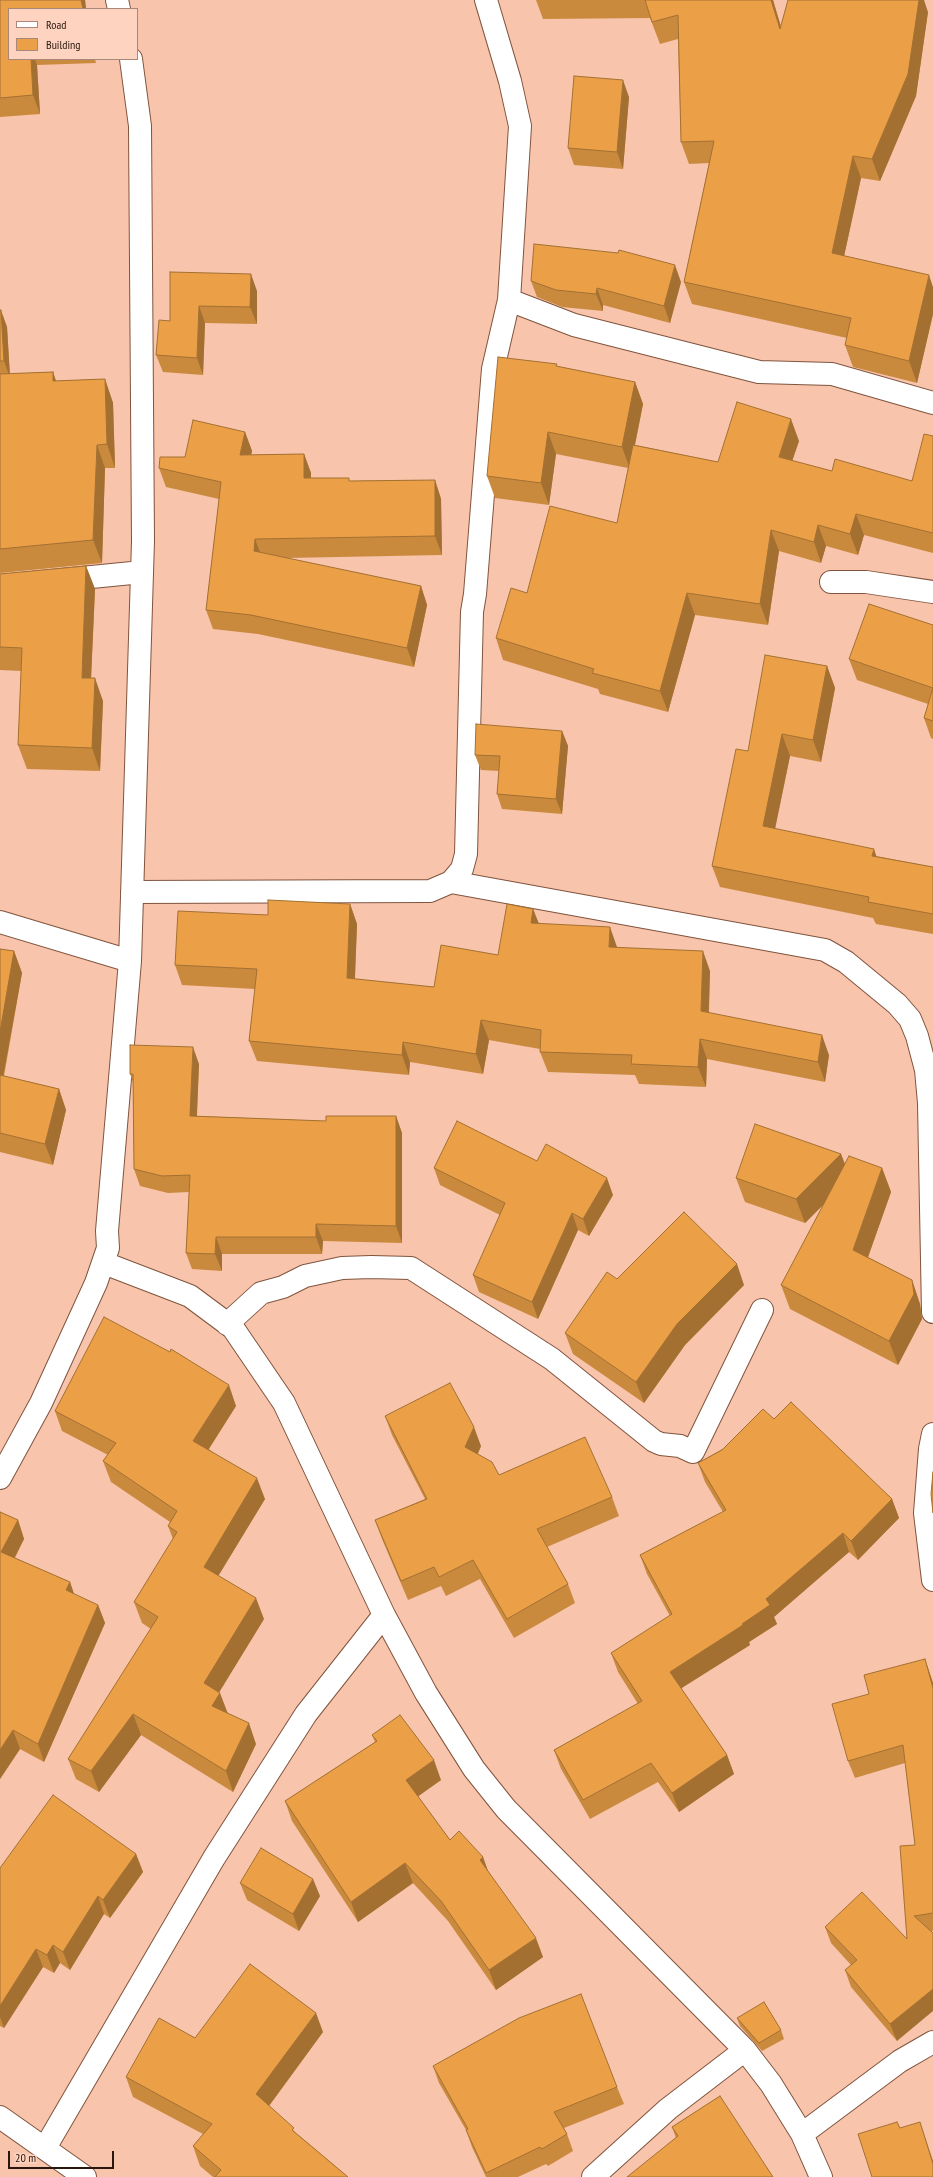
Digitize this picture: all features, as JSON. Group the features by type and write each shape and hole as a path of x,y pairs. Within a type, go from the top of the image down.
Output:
{"street":[{"path":"132,892 430,891 451,882 462,869 466,854 472,612 475,594 493,369 509,300 520,126 510,81 486,0"},
{"path":"0,1478 41,1403 104,1263 108,1248 107,1232 130,961 142,572 140,126 130,60"},
{"path":"509,300 574,325 759,372 832,374 933,403"},
{"path":"0,586 142,572"},
{"path":"831,582 866,582 933,592"},
{"path":"451,882 825,950 846,962 897,1004 910,1019 917,1036 926,1070 929,1104 933,1312"},
{"path":"0,922 130,961"},
{"path":"104,1263 190,1296 233,1328 284,1403 384,1616 426,1693 474,1769 506,1809 745,2050 771,2084 802,2134 821,2177"},
{"path":"227,1324 261,1293 283,1287 305,1276 342,1268 371,1266 411,1268 552,1359 654,1441 661,1444 680,1446 693,1452 762,1310"},
{"path":"933,1434 930,1449 925,1513 933,1580"},
{"path":"45,2148 222,1845 306,1714 384,1616"},
{"path":"802,2134 900,2061 933,2042"},
{"path":"593,2177 668,2109 745,2050"},
{"path":"0,2117 85,2177"}],"building":[{"path":"0,0 81,0 83,8 8,8 8,60 31,60 33,95 0,98"},
{"path":"645,0 771,0 780,29 788,0 919,0 908,74 872,159 853,156 832,253 929,275 909,361 845,345 851,318 684,282 714,141 681,142 678,15 652,22"},
{"path":"574,76 623,80 617,152 568,148"},
{"path":"534,244 618,253 619,250 675,265 664,306 597,288 596,294 556,290 531,281"},
{"path":"170,272 251,274 250,307 199,306 197,358 156,355 159,320 170,321"},
{"path":"1,310 4,361 0,361"},
{"path":"498,357 557,364 556,366 635,382 622,447 548,432 541,483 487,476"},
{"path":"53,372 53,381 105,379 107,444 97,445 93,540 0,549 0,374"},
{"path":"737,402 791,419 779,457 832,471 835,459 912,481 924,434 933,436 933,533 856,514 850,534 818,525 814,542 771,530 760,604 687,593 660,691 592,673 594,669 496,638 511,588 527,593 550,506 617,523 633,445 718,462"},
{"path":"193,420 245,432 240,455 304,454 304,478 349,478 349,481 435,480 435,536 255,539 254,551 421,586 407,648 251,615 206,610 221,482 159,468 160,457 185,457"},
{"path":"86,566 82,678 95,678 92,748 18,745 22,648 0,647 0,574"},
{"path":"869,604 933,625 933,688 849,659"},
{"path":"765,655 827,666 813,740 782,734 763,826 874,849 872,856 933,867 933,914 868,902 869,897 712,866 736,749 748,751"},
{"path":"933,688 933,721 924,718"},
{"path":"476,724 562,731 556,799 497,794 500,756 475,755"},
{"path":"268,900 350,904 347,978 434,987 441,945 498,955 507,904 533,909 531,923 610,927 609,947 703,951 701,1011 822,1035 818,1062 700,1039 698,1067 631,1064 632,1055 540,1052 541,1030 481,1020 476,1054 403,1042 402,1055 249,1041 257,969 175,965 178,911 268,915"},
{"path":"0,949 14,951 0,1032"},
{"path":"130,1045 193,1047 190,1116 326,1121 326,1116 396,1116 396,1226 316,1224 316,1237 216,1237 215,1254 186,1253 190,1175 162,1176 134,1169 133,1074 130,1074"},
{"path":"0,1075 59,1089 45,1144 0,1133"},
{"path":"457,1121 537,1161 546,1144 607,1178 583,1219 572,1213 532,1302 473,1275 505,1203 434,1168"},
{"path":"755,1124 841,1154 796,1199 736,1178"},
{"path":"849,1156 882,1168 853,1250 912,1280 914,1294 889,1341 781,1285"},
{"path":"684,1212 737,1264 677,1324 636,1382 565,1333 607,1272 617,1279"},
{"path":"104,1317 170,1352 171,1349 229,1385 193,1441 257,1478 204,1567 256,1598 204,1683 220,1693 212,1706 249,1723 226,1771 133,1714 91,1771 68,1759 158,1617 134,1602 177,1532 168,1526 177,1511 103,1461 116,1443 55,1411"},
{"path":"450,1383 474,1427 465,1447 492,1462 499,1475 585,1437 612,1497 537,1529 568,1584 507,1619 473,1560 439,1577 434,1567 401,1581 375,1520 427,1499 385,1416"},
{"path":"791,1402 892,1499 851,1541 843,1533 766,1599 770,1605 742,1624 743,1625 670,1672 727,1755 672,1793 651,1763 583,1800 554,1750 642,1701 611,1653 672,1614 640,1555 726,1510 698,1463 722,1450 763,1409 774,1419"},
{"path":"933,1472 933,1513 931,1494"},
{"path":"0,1512 18,1520 1,1552 70,1582 66,1590 98,1605 38,1744 13,1730 0,1750"},
{"path":"925,1659 933,1688 933,1913 914,1916 933,1933 933,1989 890,2024 845,1970 857,1960 825,1927 862,1892 907,1939 900,1846 915,1845 903,1745 848,1761 832,1704 869,1694 864,1675"},
{"path":"400,1715 434,1760 406,1780 450,1840 459,1831 483,1857 480,1860 536,1938 489,1970 441,1901 405,1863 351,1902 285,1801 377,1741 372,1735"},
{"path":"53,1795 136,1854 103,1900 98,1896 63,1952 53,1945 47,1955 36,1949 0,2006 0,1868"},
{"path":"261,1848 313,1879 293,1914 240,1883"},
{"path":"250,1964 316,2013 256,2094 294,2128 292,2130 348,2177 215,2177 221,2170 193,2146 212,2124 126,2077 159,2018 195,2038"},
{"path":"581,1994 617,2087 554,2112 567,2134 542,2149 540,2147 486,2173 466,2130 468,2129 433,2066 519,2018"},
{"path":"764,2002 781,2030 759,2043 737,2018"},
{"path":"720,2096 773,2177 627,2177 678,2136 672,2127"},
{"path":"897,2122 900,2128 920,2122 933,2164 933,2177 872,2177 858,2134"}]}
